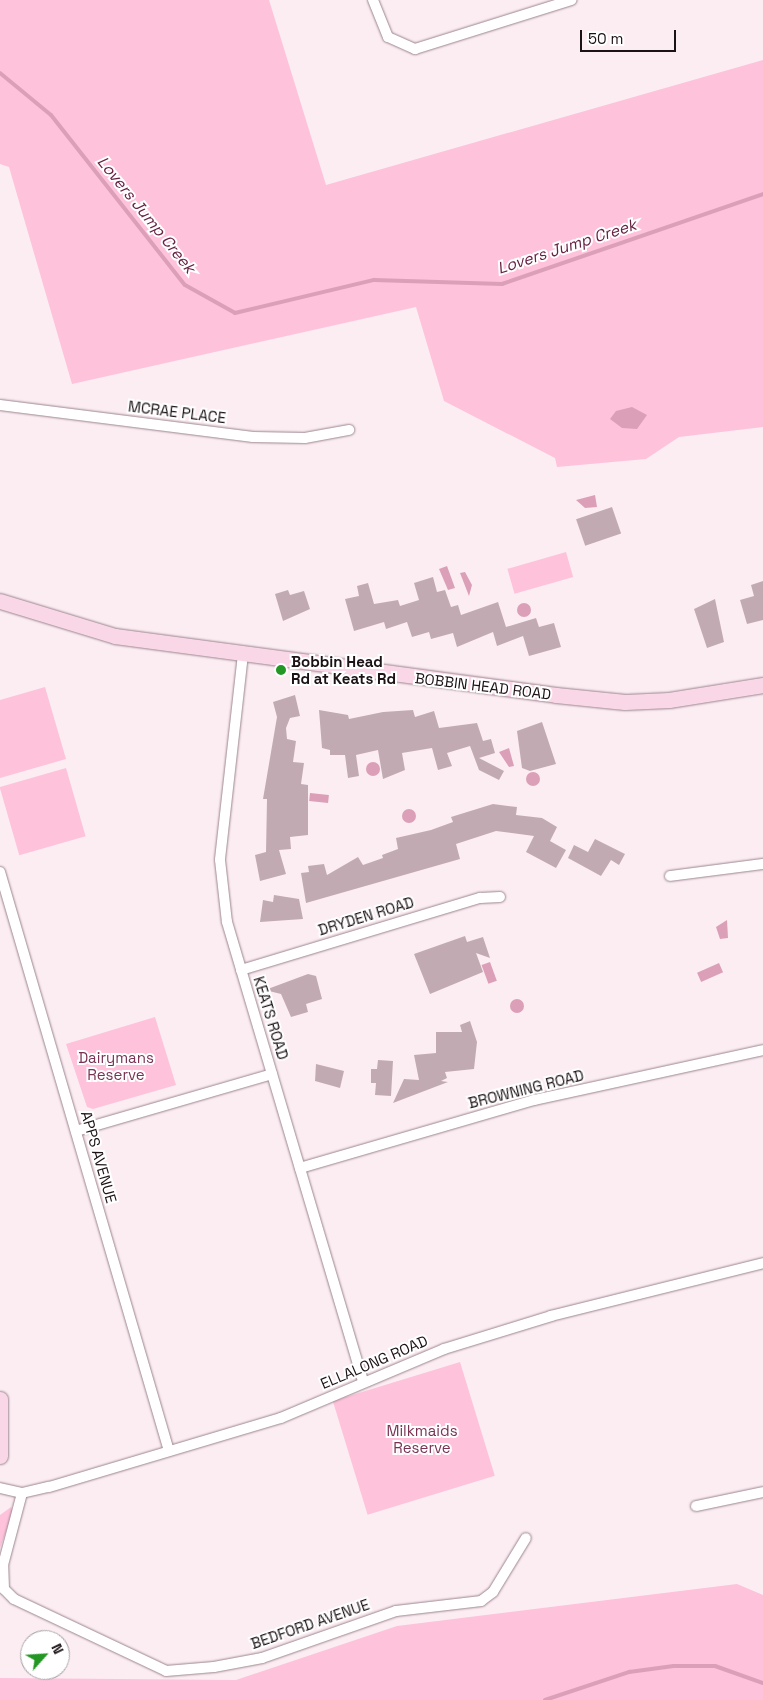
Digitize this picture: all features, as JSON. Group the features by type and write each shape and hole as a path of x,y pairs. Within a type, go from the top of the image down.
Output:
{"main road":[{"name":"BOBBIN HEAD ROAD","path":"0,601 115,636 624,702 763,684"},
{"path":"0,1399 0,1456"}],"street":[{"path":"373,0 388,37 415,48 571,0"},
{"name":"MCRAE PLACE","path":"0,405 253,437 305,438 349,430"},
{"name":"KEATS ROAD","path":"243,654 220,860 227,922 363,1382"},
{"path":"670,876 763,864"},
{"name":"APPS AVENUE","path":"0,872 169,1451"},
{"name":"DRYDEN ROAD","path":"241,970 480,898 500,897"},
{"name":"BROWNING ROAD","path":"300,1168 534,1100 763,1050"},
{"path":"76,1132 272,1074"},
{"name":"ELLALONG ROAD","path":"0,1488 22,1493 281,1418 444,1349 551,1316 763,1263"},
{"path":"696,1506 763,1492"},
{"path":"2,1589 3,1564 22,1493"},
{"name":"BEDFORD AVENUE","path":"2,1589 14,1599 166,1671 214,1667 262,1658 396,1611 481,1601 493,1592 526,1538"}],"green space":[{"path":"0,0 269,0 326,185 763,60 763,427 679,437 646,459 557,467 555,458 444,401 416,307 72,384 9,167 0,164"},
{"path":"566,552 573,577 515,594 507,569"},
{"path":"45,687 66,759 0,778 0,700"},
{"path":"66,768 86,836 19,855 0,787"},
{"name":"Dairymans Reserve","path":"155,1017 176,1085 93,1109 87,1107 66,1044"},
{"name":"Milkmaids Reserve","path":"460,1362 495,1476 368,1515 333,1401"},
{"path":"11,1507 13,1512 0,1548 0,1515"},
{"path":"737,1584 763,1595 763,1700 0,1700 0,1678 20,1678 20,1680 236,1680 397,1626"}],"shaded area":[{"path":"632,407 647,415 637,429 622,428 610,419 616,411"},
{"path":"595,495 597,507 585,508 576,500"},
{"path":"447,566 455,588 448,590 439,569"},
{"path":"465,572 472,585 469,596 460,573"},
{"path":"521,603 527,603 531,610 527,617 521,617 517,613 517,607"},
{"path":"509,748 514,766 509,767 499,752"},
{"path":"370,762 376,762 380,769 376,776 370,776 366,772 366,766"},
{"path":"533,772 538,774 540,779 538,784 533,786 528,784 526,779 528,774"},
{"path":"310,793 329,795 328,803 309,801"},
{"path":"409,809 414,811 416,816 414,821 409,823 404,821 402,816 404,811"},
{"path":"727,920 728,938 720,939 716,927"},
{"path":"490,962 497,981 488,984 482,965"},
{"path":"719,963 723,972 701,982 697,973"},
{"path":"514,999 520,999 524,1006 520,1013 514,1013 510,1009 510,1003"}],"building":[{"path":"612,507 621,533 585,546 576,519"},
{"path":"433,577 437,592 445,590 451,607 458,605 461,615 498,602 506,627 536,618 539,627 554,623 561,647 529,656 523,636 497,646 493,632 457,647 453,633 431,639 429,632 412,637 407,622 386,629 384,622 354,631 345,599 359,596 357,586 368,583 374,604 398,600 400,606 419,600 414,583"},
{"path":"763,581 763,620 747,624 740,600 754,596 751,585"},
{"path":"288,590 290,595 304,591 310,609 283,621 275,594"},
{"path":"715,599 724,642 707,648 694,609"},
{"path":"295,695 300,716 290,718 286,728 287,739 296,741 293,762 304,763 301,784 308,785 308,835 290,837 291,849 279,850 286,874 260,881 255,855 266,852 267,799 263,799 277,717 273,702"},
{"path":"319,710 348,715 349,719 383,712 413,710 415,717 434,711 439,728 477,723 483,741 491,739 495,753 479,758 504,771 499,780 479,770 470,746 447,753 452,766 438,770 432,748 402,753 405,770 383,779 378,750 356,755 359,776 348,778 345,755 330,755 330,750 322,748"},
{"path":"542,722 556,764 530,771 522,768 517,731"},
{"path":"493,804 517,807 516,815 542,818 557,827 550,841 566,850 556,868 526,852 534,836 496,831 456,844 460,859 306,903 301,873 309,872 308,866 324,864 327,875 358,857 363,865 383,858 382,855 398,849 396,838 431,830 453,822 451,817"},
{"path":"595,839 625,854 619,865 611,860 601,876 568,858 574,845 588,852"},
{"path":"274,895 299,899 303,919 260,922 263,900 273,902"},
{"path":"465,936 467,942 483,937 490,958 476,953 483,972 430,994 414,954"},
{"path":"308,974 316,976 322,999 306,1004 308,1012 291,1017 281,994 265,990"},
{"path":"470,1021 477,1042 474,1069 445,1072 447,1078 441,1081 448,1082 393,1103 404,1079 419,1080 414,1055 436,1053 436,1032 462,1032 460,1025"},
{"path":"378,1060 393,1061 391,1096 375,1095 376,1083 371,1083 371,1069 377,1069"},
{"path":"316,1064 344,1071 340,1088 315,1081"}],"waterway":[{"name":"Lovers Jump Creek","path":"0,73 51,115 185,285 235,313 374,280 502,284 763,194"},
{"path":"545,1700 629,1672 674,1666 715,1666 763,1683"}],"place":[{"name":"Bobbin Head Rd at Keats Rd","path":"281,670"}]}
